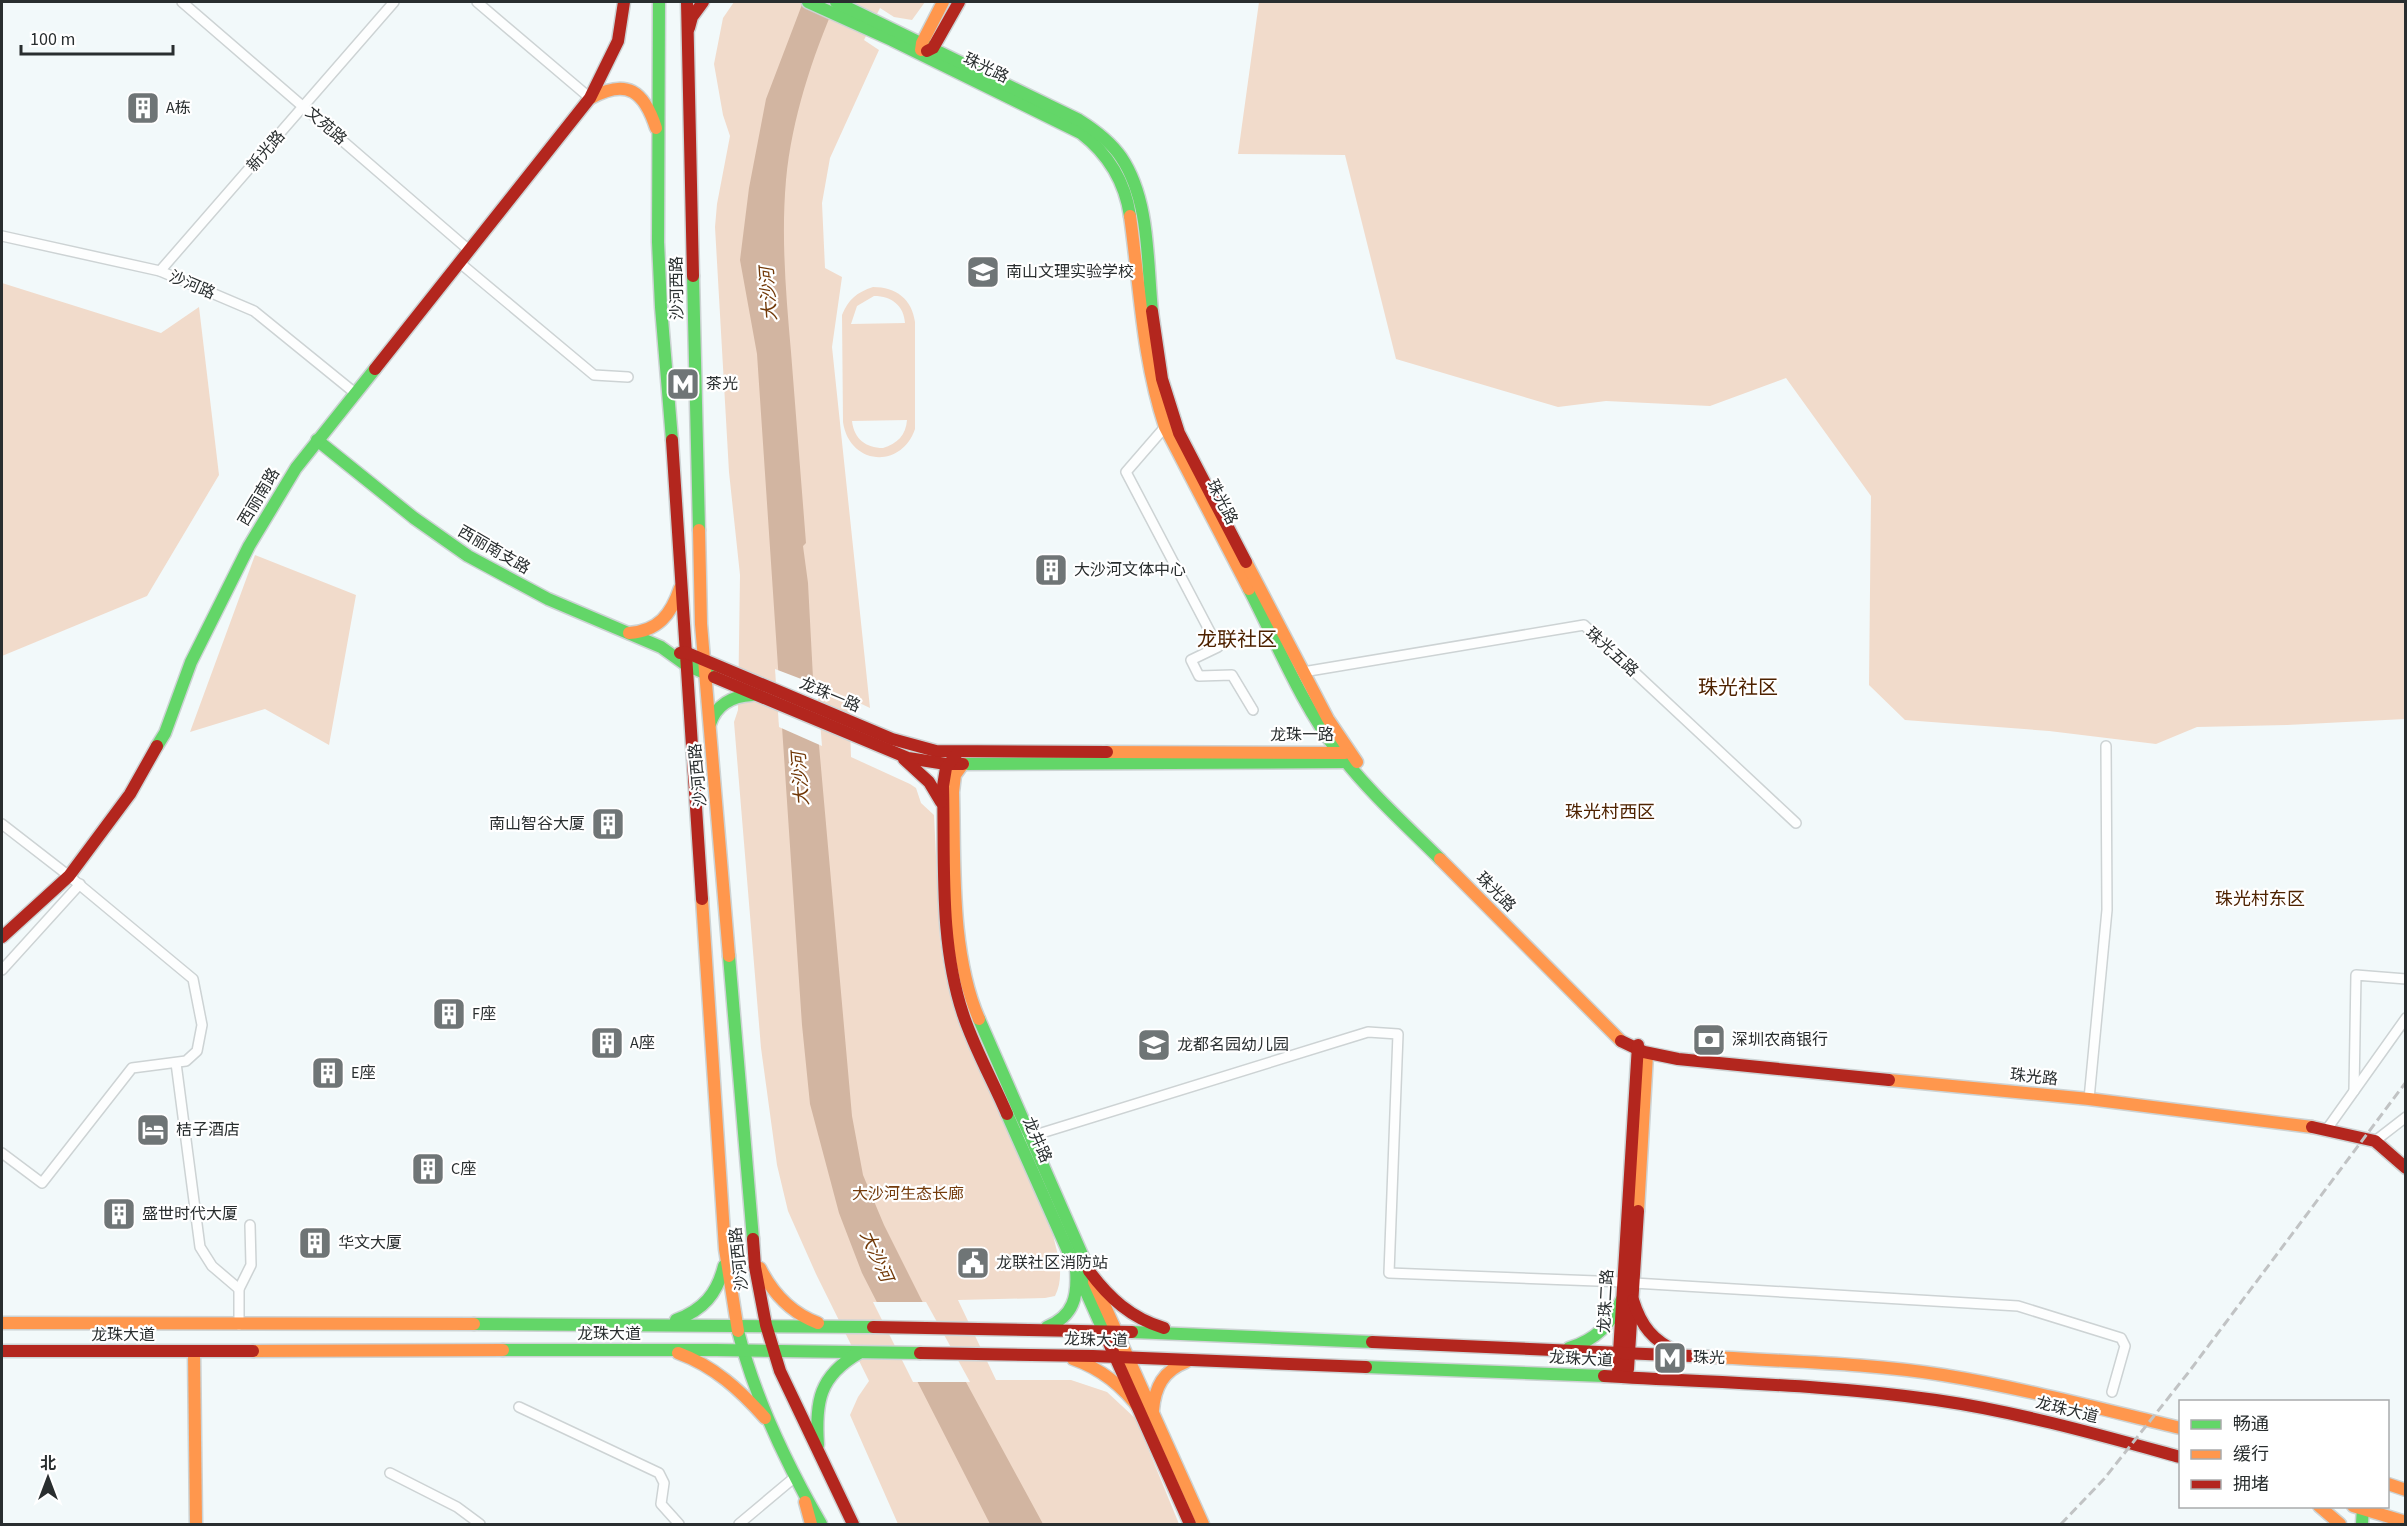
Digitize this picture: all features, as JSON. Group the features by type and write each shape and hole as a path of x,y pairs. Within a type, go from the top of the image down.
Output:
{"main road":[{"name":"西丽南路","path":"2,938 69,876 130,794 165,733 191,662 249,546 296,468 590,98 621,35 624,2"},
{"name":"沙河西路","path":"659,2 658,242 661,307 682,581 682,657 725,1249 736,1324 743,1351 803,1495 821,1524"},
{"name":"沙河西路","path":"687,2 701,624 754,1252 766,1325 787,1387 853,1524"},
{"path":"687,32 692,17 703,2"},
{"name":"珠光路","path":"808,2 867,22 1079,120 1104,136 1123,158 1136,187 1141,208 1156,360 1168,410 1345,756"},
{"name":"珠光路","path":"836,2 867,22"},
{"path":"925,48 943,2"},
{"path":"925,48 959,2"},
{"name":"珠光路","path":"925,48 1081,133 1109,158 1125,189 1145,359 1149,381 1165,427 1309,706 1345,756 1614,1036 1641,1050 2089,1099 2327,1129 2376,1141 2406,1168"},
{"path":"590,98 610,88 629,88 638,93 649,106 660,141"},
{"name":"西丽南支路","path":"317,440 428,530 455,549 565,607 624,633 661,645 682,657"},
{"path":"624,633 646,631 663,622 675,605 682,581"},
{"name":"龙珠一路","path":"682,657 902,743 961,758 1345,756"},
{"name":"龙珠一路","path":"705,667 759,696 898,755 922,762 948,764 961,758"},
{"path":"710,723 715,711 730,699 741,695 759,696"},
{"path":"898,755 929,782 937,793 944,812"},
{"name":"龙井路","path":"961,758 955,775 953,792 957,925 976,1011 1025,1138 1121,1357 1203,1524"},
{"name":"龙井路","path":"948,764 944,777 944,812 948,943 955,990 963,1015 1025,1138"},
{"name":"龙珠二路","path":"1623,1377 1628,1369 1624,1353 1641,1050"},
{"path":"652,1324 685,1317 706,1305 721,1279 725,1249"},
{"path":"754,1252 766,1282 783,1303 811,1321 829,1326"},
{"path":"1037,1329 1061,1321 1074,1305 1083,1270"},
{"path":"1083,1270 1109,1298 1136,1318 1151,1325 1199,1335"},
{"path":"1555,1350 1593,1339 1606,1329 1628,1300 1644,1331 1656,1342 1688,1356"},
{"name":"龙珠大道","path":"2,1323 736,1324 1037,1329 1688,1356 1856,1365 1941,1375 2025,1390 2179,1428"},
{"name":"龙珠大道","path":"2,1351 774,1351 1062,1355 1623,1377 1854,1390 1937,1400 2060,1424 2179,1456"},
{"path":"668,1351 685,1355 702,1363 728,1381 759,1411 776,1433"},
{"path":"194,1352 196,1524"},
{"path":"821,1459 817,1424 821,1390 830,1373 840,1364 861,1352"},
{"path":"1062,1355 1110,1377 1147,1410 1157,1385 1167,1372 1174,1366 1197,1360"},
{"name":"龙井路","path":"1147,1410 1190,1524"},
{"path":"2389,1484 2406,1490"},
{"path":"803,1495 812,1524"},
{"path":"2321,1508 2340,1524"},
{"path":"2362,1524 2367,1511 2406,1522"}],"street":[{"name":"文苑路","path":"182,2 470,251"},
{"name":"新光路","path":"160,271 394,2"},
{"path":"477,2 590,98"},
{"name":"沙河路","path":"2,236 160,271 254,311 355,393"},
{"path":"460,263 594,375 628,377"},
{"path":"1165,427 1126,472 1218,647 1191,660 1199,676 1232,675 1252,710"},
{"name":"珠光五路","path":"1303,672 1584,625 1796,823"},
{"path":"2089,1099 2107,910 2106,746"},
{"path":"2,824 80,884 193,979 201,1015 202,1036 197,1051 186,1061 132,1068 42,1183 2,1153"},
{"path":"2,970 80,884"},
{"path":"2354,1091 2356,975 2406,979"},
{"path":"2327,1129 2406,1018"},
{"path":"1025,1138 1368,1032 1398,1034 1389,1273 1629,1282 2018,1306 2121,1338 2125,1346 2112,1392"},
{"path":"176,1063 200,1247 212,1266 239,1289"},
{"path":"2376,1141 2406,1117"},
{"path":"239,1325 239,1289 251,1265 250,1225"},
{"path":"519,1407 659,1473 664,1483 661,1504 679,1524"},
{"path":"390,1473 457,1507 480,1524"},
{"path":"739,1524 795,1477"}],"green space":[{"name":"大沙河生态长廊","path":"734,2 925,2 912,20 894,17 880,8 864,40 879,50 830,158 822,203 825,268 842,277 832,347 870,708 849,698 851,757 916,788 921,803 934,815 940,940 944,967 959,1020 1053,1235 1058,1258 1060,1281 1055,1296 958,1300 996,1380 1071,1380 1107,1392 1136,1419 1179,1524 898,1524 850,1415 869,1381 816,1274 788,1211 777,1165 761,1048 734,722 738,710 740,575 729,472 715,227 730,136 723,115 714,64 723,18"},
{"path":"1259,2 2405,2 2405,719 2197,727 2156,744 2049,731 1905,720 1869,685 1871,496 1786,378 1710,406 1606,401 1558,407 1396,359 1345,155 1238,154"},
{"path":"2,283 161,333 199,307 219,475 147,596 2,656"},
{"path":"873,287 889,289 902,296 910,307 915,322 915,429 908,442 899,451 888,456 876,457 865,454 855,447 847,436 843,422 842,315 854,297","holes":["874,296 880,296 896,303 905,323 851,324 857,306","907,420 900,438 883,448 877,448 862,441 855,433 852,421"]},
{"path":"255,555 356,595 329,745 265,709 190,732"}],"water":[{"name":"大沙河","path":"803,2 836,2 811,67 793,134 786,180 784,245 806,543 803,546 808,583 813,678 852,1116 863,1175 884,1225 921,1299 1043,1524 990,1524 862,1273 839,1213 810,1104 802,1025 757,354 740,260 749,188 766,99"}],"pier":[{"path":"775,669 817,685 822,746 779,727"},
{"path":"873,1302 926,1302 970,1382 913,1382"}],"railway":[{"path":"2061,1524 2104,1479 2188,1373 2406,1082"}],"traffic: fast":[{"path":"659,2 658,242 672,440"},
{"path":"808,2 892,40 1081,133 1091,141 1114,169 1124,191 1130,216"},
{"path":"836,2 1079,120 1107,141 1121,157 1137,192 1146,231 1152,311"},
{"path":"693,276 699,530"},
{"path":"157,746 165,733 191,662 249,546 296,468 375,369"},
{"path":"317,440 414,518 468,556 548,599 661,647 686,665 714,677"},
{"path":"1249,589 1301,694 1325,734 1363,781 1440,859"},
{"path":"710,724 716,712 726,703 738,697 752,695"},
{"path":"963,764 1346,762"},
{"path":"729,956 753,1239"},
{"path":"979,1019 1094,1282"},
{"path":"1007,1114 1104,1332"},
{"path":"676,1320 686,1316 708,1300 724,1266"},
{"path":"1047,1327 1069,1311 1075,1296 1076,1269"},
{"path":"1569,1348 1579,1345 1602,1330 1622,1299"},
{"path":"474,1324 873,1327"},
{"path":"738,1331 753,1381 773,1430 821,1524"},
{"path":"1132,1332 1372,1342"},
{"path":"503,1350 920,1353"},
{"path":"818,1445 818,1416 822,1392 835,1371 859,1353"},
{"path":"1366,1367 1604,1376"},
{"path":"2362,1524 2363,1508"}],"traffic: slow":[{"path":"921,50 922,43 943,2"},
{"path":"591,98 615,89 632,92 646,105 656,128"},
{"path":"1130,216 1146,349 1165,427 1249,589"},
{"path":"699,530 701,624 729,956"},
{"path":"1246,562 1328,719 1357,762"},
{"path":"629,633 648,629 662,620 668,614 680,588"},
{"path":"1107,752 1345,753"},
{"path":"963,764 955,775 953,792 954,878 963,965 979,1019"},
{"path":"1440,859 1621,1041"},
{"path":"702,899 725,1249 738,1331"},
{"path":"1638,1211 1647,1055"},
{"path":"1889,1080 2089,1099 2312,1127"},
{"path":"760,1268 784,1302 799,1314 818,1323"},
{"path":"1094,1282 1203,1524"},
{"path":"2,1323 474,1324"},
{"path":"253,1351 503,1350"},
{"path":"194,1352 196,1524"},
{"path":"678,1353 691,1358 726,1380 765,1418"},
{"path":"1715,1357 1858,1365 1943,1375 2032,1392 2179,1428"},
{"path":"1073,1359 1111,1379 1141,1411"},
{"path":"1153,1410 1158,1387 1166,1375 1186,1362"},
{"path":"2389,1484 2406,1490"},
{"path":"805,1502 811,1524"},
{"path":"2321,1508 2340,1524"},
{"path":"2360,1508 2406,1522"}],"traffic: jam":[{"path":"375,369 590,98 618,41 624,2"},
{"path":"687,2 693,276"},
{"path":"689,28 692,17 703,2"},
{"path":"927,51 933,48 959,2"},
{"path":"1152,311 1162,379 1179,433 1246,562"},
{"path":"672,440 702,899"},
{"path":"680,653 685,652 892,739 936,751 1107,752"},
{"path":"714,677 908,758 946,764 963,764"},
{"path":"2,937 69,876 130,794 157,746"},
{"path":"958,752 946,768 943,786 945,901 950,959 955,987 967,1027 1007,1114"},
{"path":"904,759 929,782 941,802"},
{"path":"1621,1041 1644,1052 1678,1059 1889,1080"},
{"path":"1638,1045 1618,1369 1623,1377 1628,1369 1638,1211"},
{"path":"2312,1127 2375,1141 2406,1168"},
{"path":"753,1239 755,1267 766,1325 780,1371 853,1524"},
{"path":"1089,1271 1105,1290 1131,1313 1164,1328"},
{"path":"1633,1300 1649,1332 1669,1348 1678,1352"},
{"path":"873,1327 1132,1332"},
{"path":"1104,1332 1190,1524"},
{"path":"1372,1342 1715,1357"},
{"path":"2,1351 253,1351"},
{"path":"920,1353 1093,1356 1366,1367"},
{"path":"1604,1376 1854,1390 1936,1400 2090,1432 2179,1457"}],"place":[{"name":"A栋","path":"143,108"},
{"name":"南山文理实验学校","path":"983,272"},
{"name":"茶光","path":"683,384"},
{"name":"大沙河文体中心","path":"1051,570"},
{"name":"南山智谷大厦","path":"608,824"},
{"name":"F座","path":"449,1014"},
{"name":"深圳农商银行","path":"1709,1040"},
{"name":"A座","path":"607,1043"},
{"name":"龙都名园幼儿园","path":"1154,1045"},
{"name":"E座","path":"328,1073"},
{"name":"桔子酒店","path":"153,1130"},
{"name":"C座","path":"428,1169"},
{"name":"盛世时代大厦","path":"119,1214"},
{"name":"华文大厦","path":"315,1243"},
{"name":"龙联社区消防站","path":"973,1263"},
{"name":"珠光","path":"1670,1358"}],"district":[{"name":"龙联社区","path":"1237,640"},
{"name":"珠光社区","path":"1738,688"},
{"name":"珠光村西区","path":"1610,812"},
{"name":"珠光村东区","path":"2260,899"}]}
